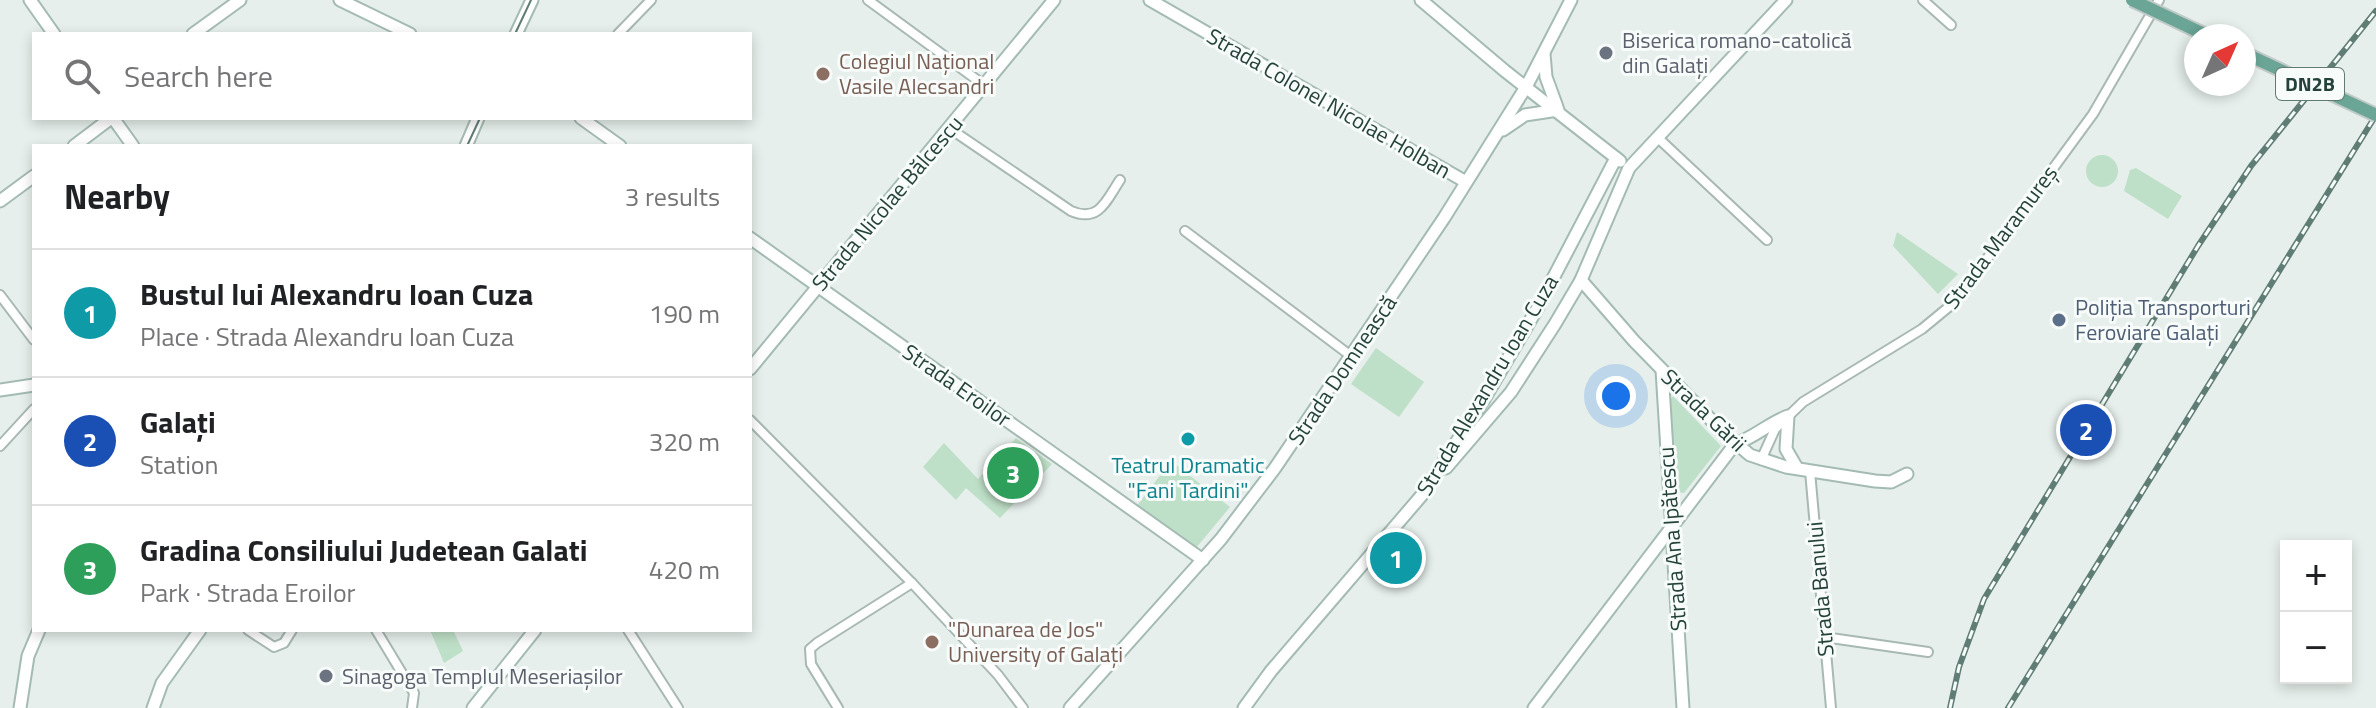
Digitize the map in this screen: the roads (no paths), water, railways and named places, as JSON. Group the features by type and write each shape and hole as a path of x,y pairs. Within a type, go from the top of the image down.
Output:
{"main road":[{"path":"30,0 53,32"},
{"path":"196,32 240,0"},
{"path":"340,0 406,32"},
{"path":"517,32 532,0"},
{"name":"Strada Colonel Nicolae Holban","path":"1150,0 1466,182"},
{"path":"1421,0 1629,168"},
{"name":"Strada Domnească","path":"1070,708 1203,560 1257,494 1420,256 1526,87 1571,0"},
{"path":"1422,495 1511,392 1581,280 1629,168 1786,0"},
{"path":"2132,0 2184,25"},
{"name":"Strada Nicolae Bălcescu","path":"752,367 1050,1"},
{"path":"1544,53 1546,77 1558,110"},
{"name":"DN2B","path":"2256,59 2376,115"},
{"path":"1494,139 1512,122 1525,115 1558,110"},
{"path":"77,144 109,120"},
{"path":"114,120 132,144"},
{"path":"467,144 477,120"},
{"path":"584,120 617,144"},
{"name":"Strada Alexandru Ioan Cuza","path":"1244,708 1271,671 1422,495 1483,401 1537,309 1616,158"},
{"path":"0,201 32,177"},
{"name":"Strada Eroilor","path":"752,239 1203,560"},
{"name":"Strada Gării","path":"1581,280 1662,370 1735,444 1761,460 1875,481 1891,482 1907,474"},
{"name":"Strada Ana Ipătescu","path":"1662,370 1683,708"},
{"path":"0,390 32,385"},
{"path":"1534,708 1735,444 1788,416 1786,449 1797,468"},
{"path":"20,708 28,656 38,632"},
{"path":"153,708 162,683 199,632"},
{"path":"473,708 533,632"}],"street":[{"path":"620,32 651,0"},
{"path":"868,0 984,85"},
{"path":"1923,0 1951,25"},
{"name":"Strada Maramureș","path":"1761,460 1775,429 1788,416 1844,375 1922,329 1956,301 2093,114 2159,0"},
{"path":"949,128 1082,216 1090,216 1099,210 1120,180"},
{"path":"1657,137 1767,240"},
{"path":"1185,231 1351,356"},
{"path":"0,295 32,337"},
{"path":"0,446 32,411"},
{"path":"752,422 912,583 998,675 1023,708"},
{"name":"Strada Banului","path":"1810,471 1831,708"},
{"path":"838,708 811,664 810,649 912,583"},
{"path":"251,632 274,647 284,643 291,632"},
{"path":"377,632 414,693 412,708"},
{"path":"629,632 678,708"},
{"path":"1824,637 1928,652"}],"tram line":[{"path":"516,32 531,0"},
{"path":"468,144 479,120"}],"railway":[{"path":"1950,708 1959,667 1984,599 2198,246 2251,166 2376,11"},
{"path":"2008,708 2376,115"}],"place":[{"name":"Biserica romano-catolică din Galați","path":"1606,53"},
{"name":"Colegiul Național Vasile Alecsandri","path":"823,74"},
{"name":"Poliția Transporturi Feroviare Galați","path":"2059,320"},
{"name":"Galați","path":"2086,430"},
{"name":"Teatrul Dramatic \"Fani Tardini\"","path":"1188,439"},
{"name":"Gradina Consiliului Judetean Galati","path":"1013,473"},
{"name":"Bustul lui Alexandru Ioan Cuza","path":"1396,558"},
{"name":"\"Dunarea de Jos\" University of Galați","path":"932,642"},
{"name":"Sinagoga Templul Meseriașilor","path":"326,676"}]}
